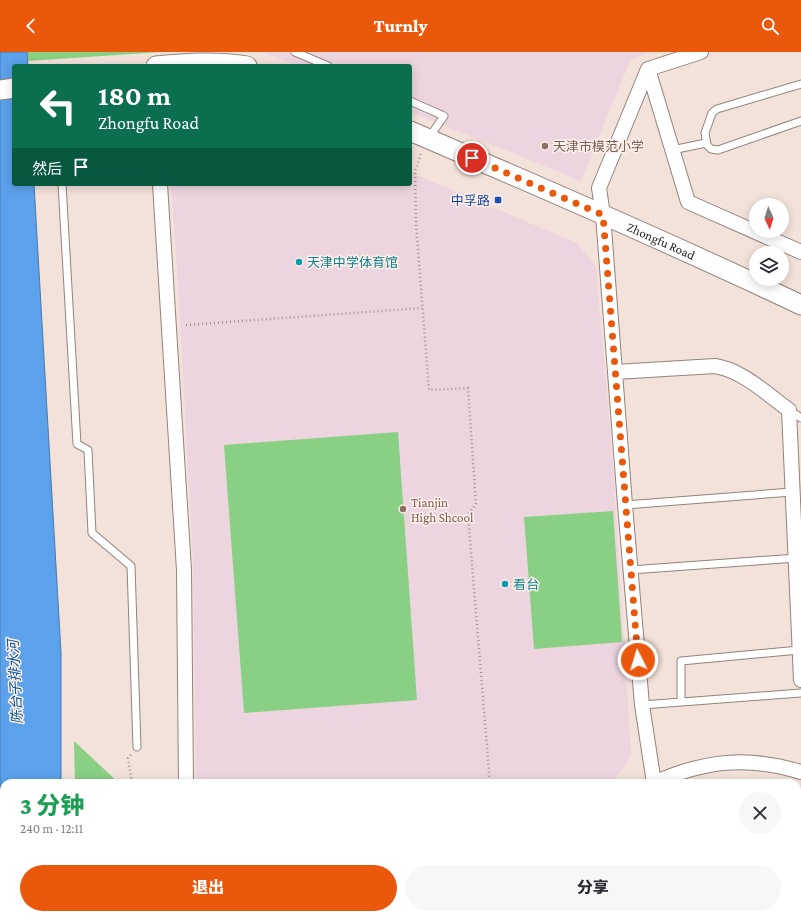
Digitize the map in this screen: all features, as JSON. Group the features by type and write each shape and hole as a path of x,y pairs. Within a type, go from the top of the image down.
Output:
{"main road":[{"path":"178,64 227,60 240,64"},
{"path":"0,78 12,77"},
{"path":"0,90 12,88"},
{"name":"Zhongfu Road","path":"412,133 420,143 749,280 801,305"},
{"name":"Zhongfu Road","path":"603,220 801,312"}],"street":[{"path":"653,779 642,705 603,220 599,188 648,69 701,52"},
{"path":"648,69 688,202 801,252"},
{"path":"160,186 184,570 186,779"},
{"path":"615,372 715,366 726,368 736,372 789,410 792,492 798,557 799,650 801,680"},
{"path":"663,779 674,774 711,764 757,763 781,766 801,772"}],"lane":[{"path":"295,52 323,64"},
{"path":"801,84 718,109 712,113 705,133 706,143 711,149 718,150 801,121"},
{"path":"412,102 444,116 420,143"},
{"path":"672,150 706,143"},
{"path":"62,186 78,444 88,450 92,533 131,566 137,746"},
{"path":"789,410 801,418"},
{"path":"625,505 792,492"},
{"path":"630,570 798,557"},
{"path":"681,702 681,662 799,650"},
{"path":"642,705 801,692"}],"path":[{"path":"420,143 415,171 416,224 429,390 468,388 476,504 468,515 490,779"},
{"path":"186,325 422,308"},
{"path":"131,779 128,758 137,746"}],"shaded area":[{"name":"天津市模范小学","path":"263,52 651,52 630,61 581,181 412,113 412,64 293,64"},
{"name":"Tianjin High Shcool","path":"412,173 577,243 596,266 612,452 631,752 627,764 614,779 196,779 193,565 171,186 412,186"}],"green space":[{"path":"27,52 162,52 28,61"},
{"path":"398,432 417,700 244,713 224,445"},
{"path":"613,511 622,642 534,649 524,517"},
{"path":"74,741 115,779 75,779"}],"water":[{"name":"陈台子排水河","path":"0,52 27,52 28,64 12,64 12,186 34,186 61,653 61,779 0,779"}],"place":[{"name":"天津市模范小学","path":"545,146"},
{"name":"中孚路","path":"498,200"},
{"name":"天津中学体育馆","path":"299,262"},
{"name":"Tianjin High Shcool","path":"403,509"},
{"name":"看台","path":"505,584"}],"route":[{"path":"472,158 603,215 638,660"}]}
